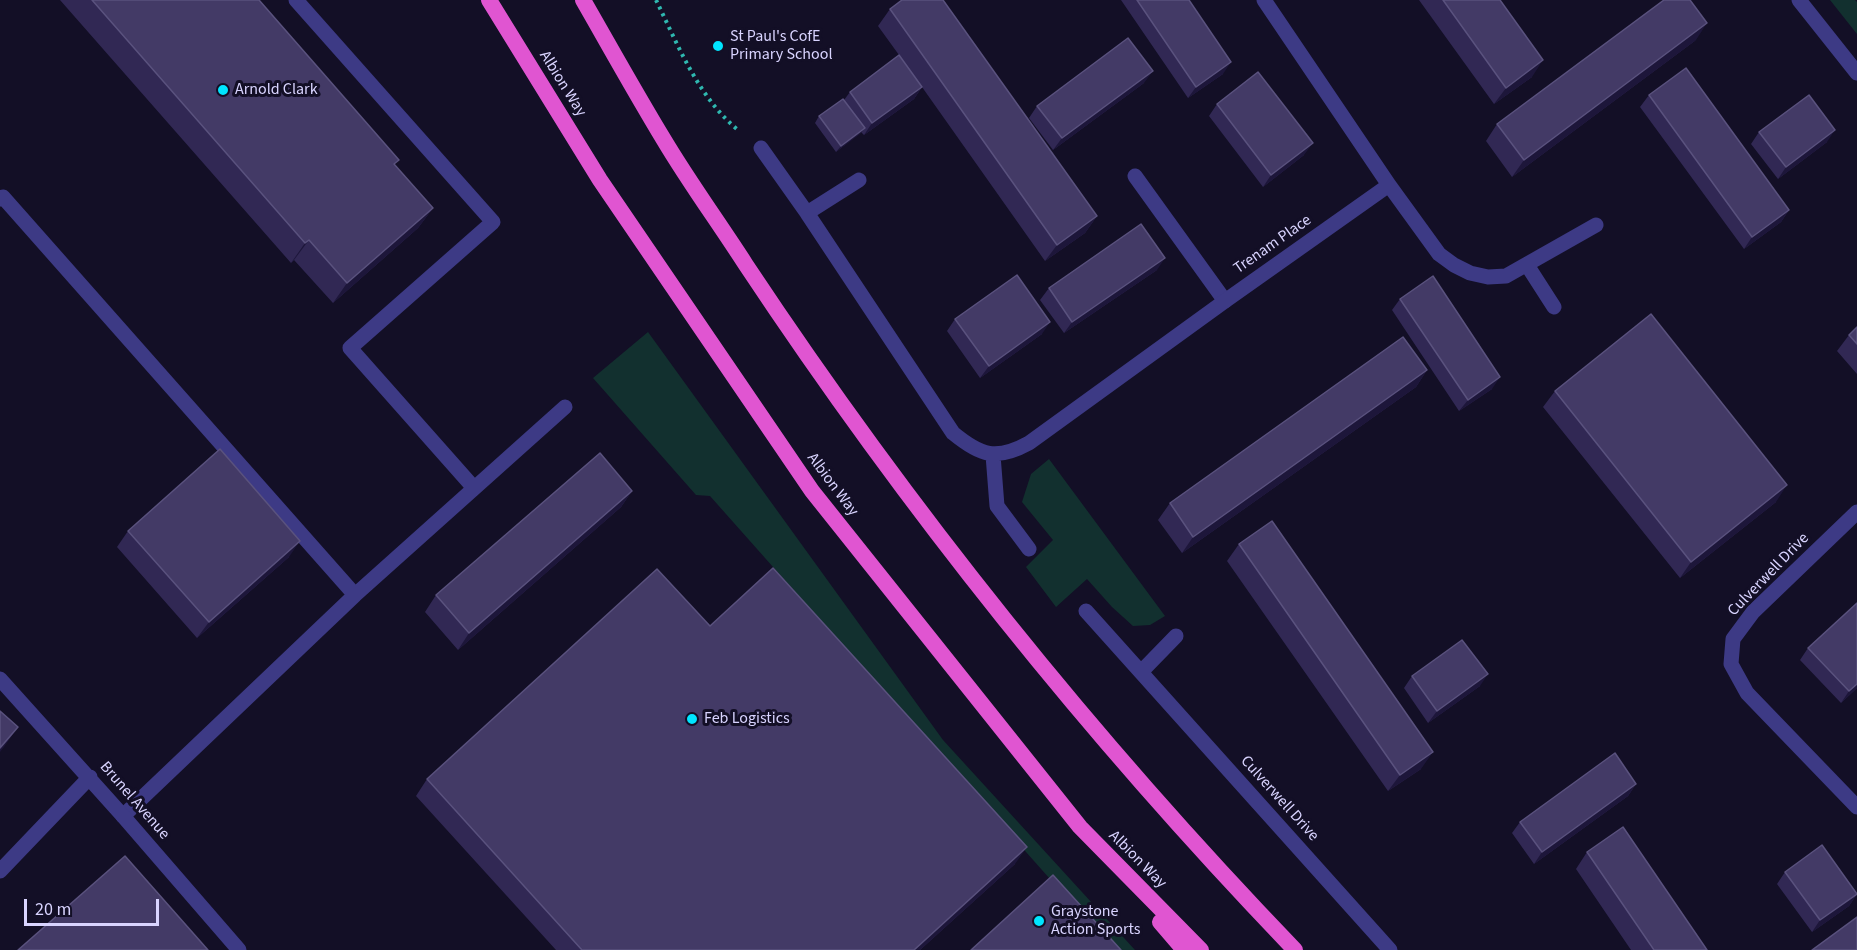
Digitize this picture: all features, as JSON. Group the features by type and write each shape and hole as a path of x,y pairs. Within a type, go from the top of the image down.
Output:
{"highway":[{"name":"Albion Way","path":"489,0 600,180 812,491 1080,827 1202,950"},
{"path":"583,0 664,141 772,303 884,463 1034,656 1164,808 1295,950"},
{"path":"1080,827 1184,950"}],"street":[{"path":"296,0 493,222 350,348 474,488"},
{"path":"1264,0 1389,185 1439,254 1454,265 1470,273 1488,277 1506,276 1596,225"},
{"path":"1799,0 1855,69"},
{"path":"761,148 807,213 953,433 969,446 993,455 997,506 1029,549"},
{"path":"1135,176 1225,301"},
{"path":"807,213 859,180"},
{"name":"Trenam Place","path":"993,455 1013,452 1029,443 1389,185"},
{"path":"0,199 3,197 355,595"},
{"path":"1527,265 1554,307"},
{"path":"123,816 355,595 565,407"},
{"name":"Culverwell Drive","path":"1857,512 1753,612 1733,639 1731,664 1746,693 1857,807"},
{"name":"Culverwell Drive","path":"1086,611 1390,950"},
{"path":"1141,672 1176,636"},
{"name":"Brunel Avenue","path":"0,679 90,777 239,950"},
{"path":"0,871 90,777"}],"path":[{"path":"656,0 700,87 724,118 761,148"}],"green space":[{"path":"1830,0 1855,0 1857,2 1857,34"},
{"path":"648,332 943,740 1135,950 1113,950 710,496 696,495 593,378"},
{"path":"1049,459 1165,616 1150,625 1133,626 1087,579 1056,607 1026,567 1053,540 1022,502 1031,474"}],"building":[{"name":"Arnold Clark","path":"92,0 259,0 399,160 394,164 433,208 347,283 309,240 305,243"},
{"path":"902,0 943,0 1097,216 1057,245 890,9"},
{"path":"1137,0 1189,0 1231,62 1196,87"},
{"path":"1443,0 1500,0 1543,60 1506,88"},
{"path":"1664,0 1690,0 1707,23 1524,160 1497,124"},
{"path":"1128,38 1153,71 1062,138 1037,106"},
{"path":"899,55 922,87 872,123 850,92"},
{"path":"1686,68 1789,210 1752,237 1649,95"},
{"path":"1258,72 1313,143 1271,175 1217,104"},
{"path":"1809,95 1835,130 1786,167 1759,132"},
{"path":"843,99 865,128 841,146 819,116"},
{"path":"1141,224 1165,258 1072,322 1049,288"},
{"path":"1017,275 1050,322 989,366 955,319"},
{"path":"1433,276 1500,377 1468,400 1400,299"},
{"path":"1651,314 1787,485 1691,562 1555,391"},
{"path":"1857,327 1857,344 1849,335"},
{"path":"1403,337 1427,370 1193,537 1170,503"},
{"path":"220,449 300,541 209,622 128,531"},
{"path":"600,453 632,491 469,633 436,595"},
{"path":"1272,521 1433,752 1400,775 1239,544"},
{"name":"Feb Logistics","path":"773,568 1027,847 914,950 582,950 427,779 657,569 710,626"},
{"path":"1857,603 1857,684 1849,691 1808,648"},
{"path":"1462,640 1488,674 1437,711 1412,676"},
{"path":"0,711 18,727 0,748"},
{"path":"1615,753 1636,784 1542,852 1520,822"},
{"path":"1623,827 1707,950 1654,950 1587,852"},
{"path":"1822,845 1857,894 1820,920 1785,872"},
{"path":"125,856 208,950 18,950"},
{"name":"Graystone Action Sports","path":"1053,875 1121,950 971,950"},
{"path":"1857,917 1857,950 1812,950"}],"place":[{"name":"St Paul's CofE Primary School","path":"718,46"},
{"name":"Arnold Clark","path":"223,90"},
{"name":"Feb Logistics","path":"692,719"},
{"name":"Graystone Action Sports","path":"1039,921"}]}
